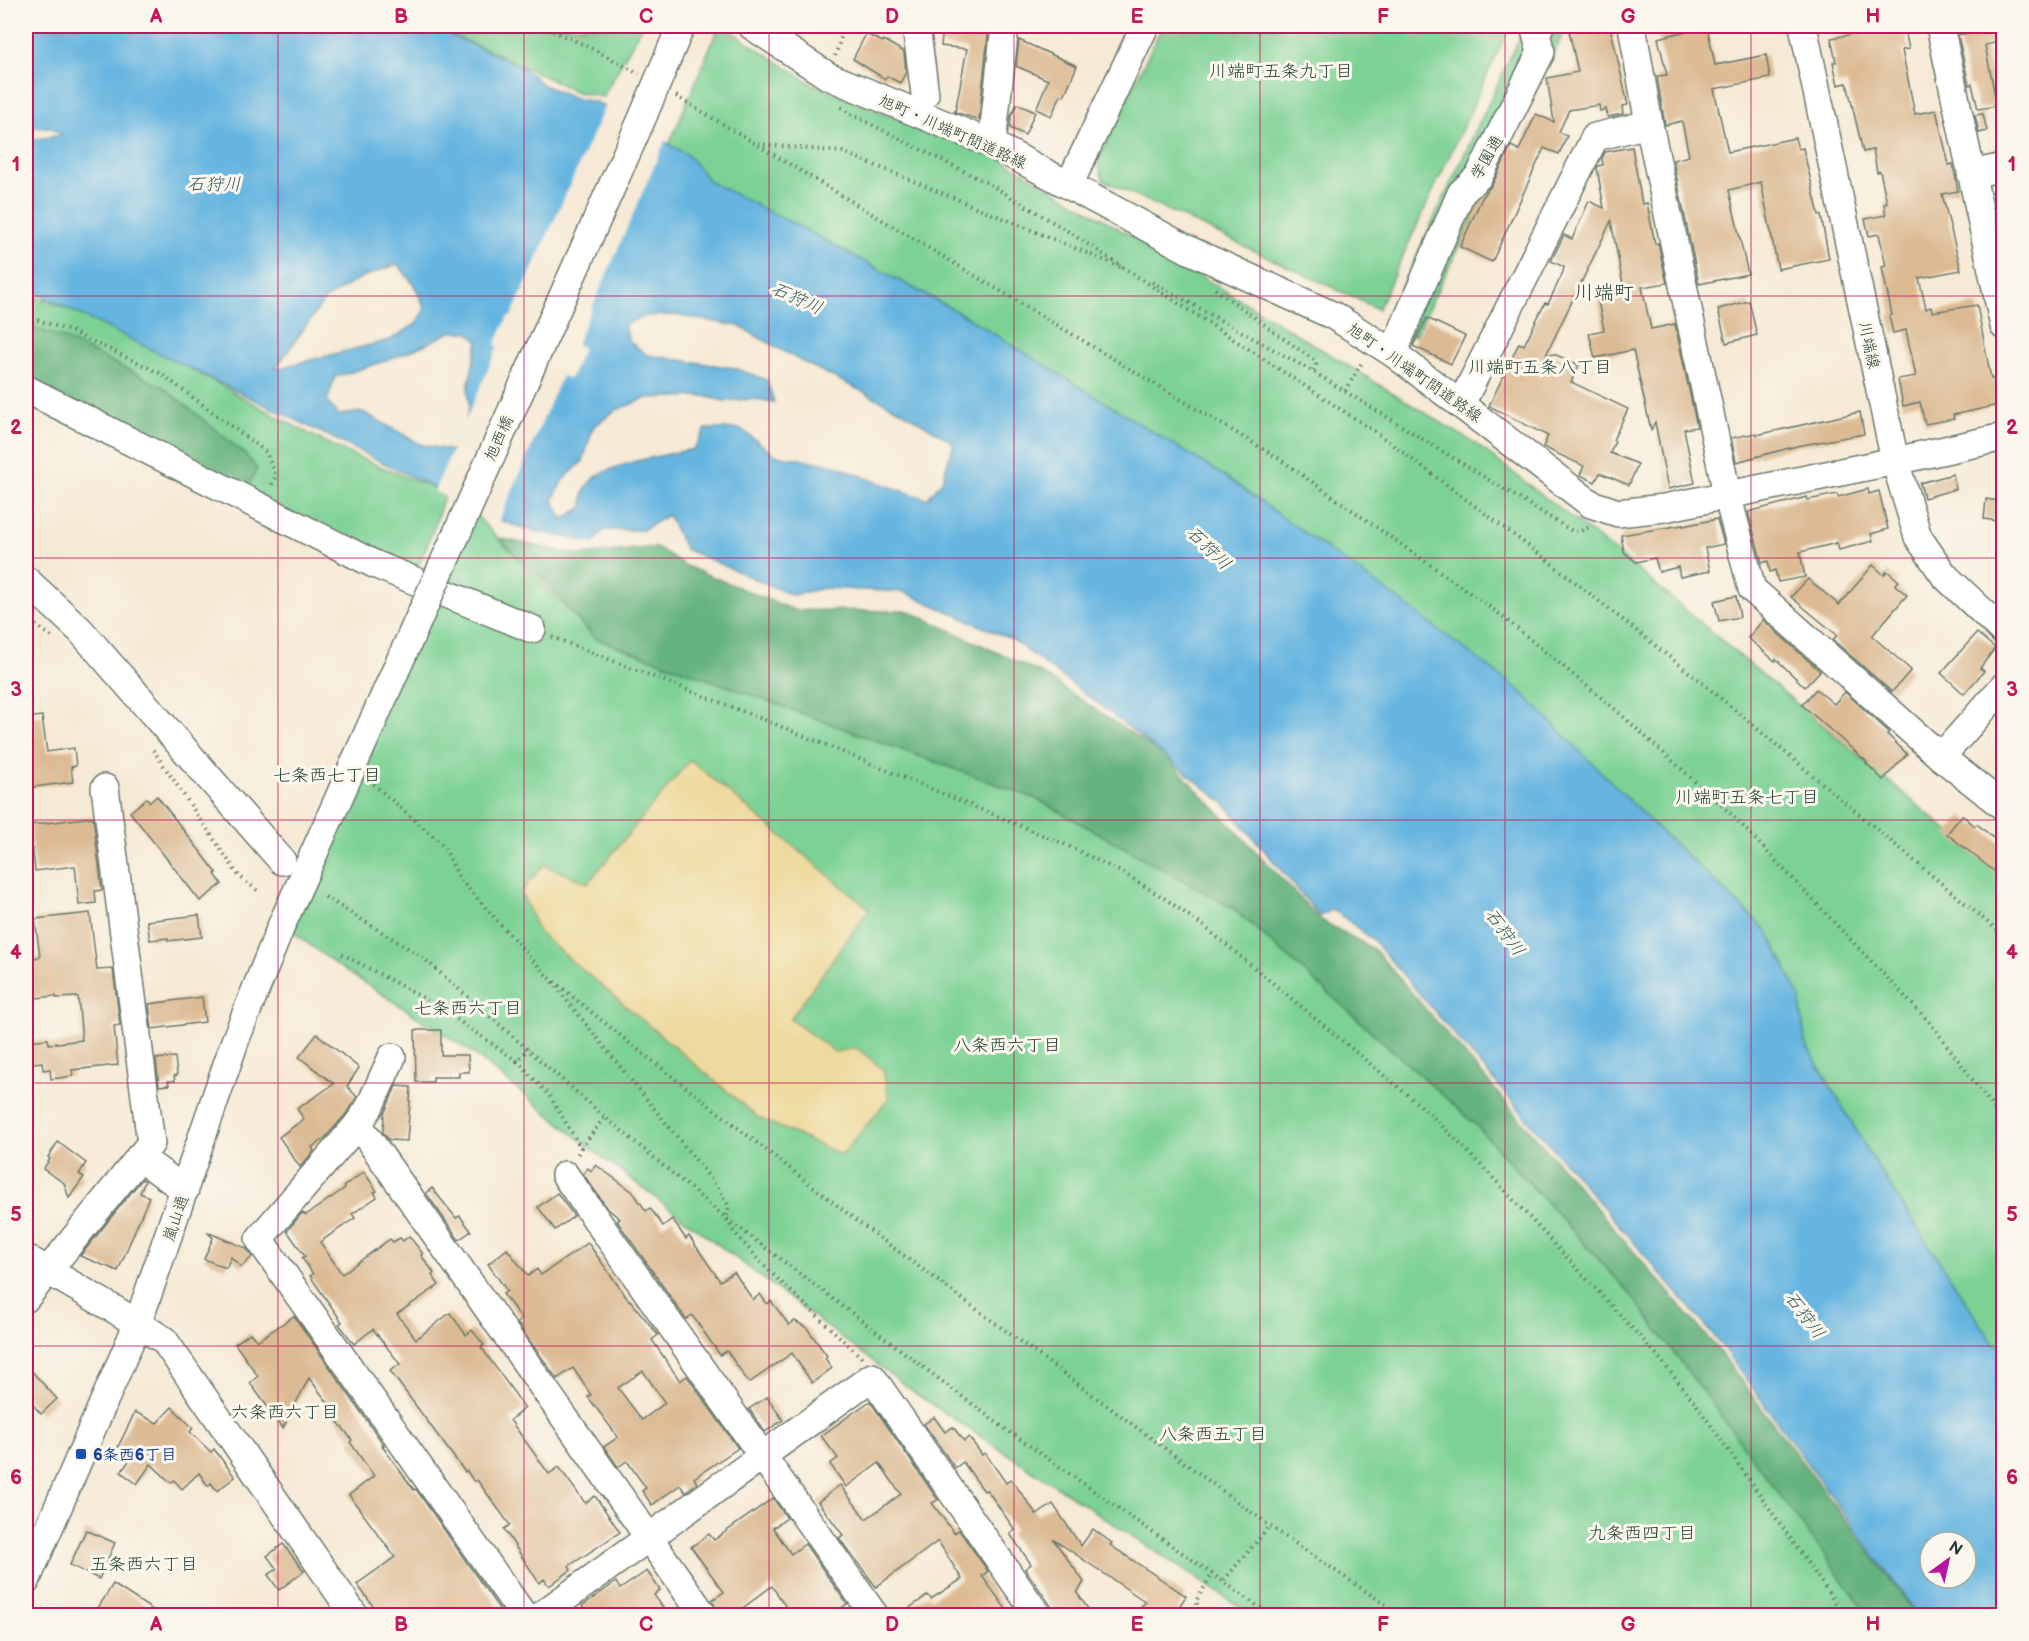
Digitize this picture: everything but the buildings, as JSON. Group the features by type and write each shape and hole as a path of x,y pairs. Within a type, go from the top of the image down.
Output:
{"street":[{"name":"旭西橋","path":"315,850 641,121 681,26"},
{"name":"旭町・川端町間道路線","path":"752,26 828,76 992,144 1189,250 1334,316 1393,353 1591,504 1618,513 1664,508 1895,461 2004,436"},
{"path":"916,26 925,94"},
{"path":"992,144 1005,26"},
{"path":"1069,186 1145,26"},
{"name":"学園通","path":"1393,353 1461,193 1479,176 1540,52 1536,34 1540,26"},
{"path":"1632,26 1649,124 1727,494 1752,589 1941,757 2004,807"},
{"name":"川端線","path":"1803,26 1895,461 1918,537 1944,575 2004,632"},
{"path":"1940,26 2002,309"},
{"path":"1461,404 1595,137 1649,124"},
{"path":"1971,174 2004,167"},
{"path":"26,389 374,564 532,629"},
{"path":"26,580 80,630 282,861"},
{"path":"1941,757 2004,686"},
{"path":"26,1298 36,1265 152,1143 105,788"},
{"name":"嵐山通","path":"26,1581 138,1323 236,1041 282,924 315,850"},
{"path":"392,1057 369,1108 358,1124 259,1239 525,1616"},
{"path":"358,1124 704,1616"},
{"path":"139,1157 184,1190"},
{"path":"565,1175 875,1616"},
{"path":"36,1265 164,1340 355,1616"},
{"path":"540,1616 872,1377 1038,1616"}],"path":[{"path":"542,26 595,50 646,79"},
{"path":"845,26 828,76 835,99 847,112 991,185 1134,273 1374,430 1542,556 1705,685 2004,936"},
{"path":"667,91 1278,458 1497,612 1616,710 1732,815 1931,1024 2004,1122"},
{"path":"757,144 843,152 1134,273 1313,372 1572,531 1583,531 1618,513"},
{"path":"1211,286 1315,361 1313,372"},
{"path":"26,316 70,331 160,373 266,452 276,476 261,507"},
{"path":"1345,391 1365,358"},
{"path":"532,629 780,726 1062,843 1123,873 1164,898 1206,928 1427,1111 1481,1164 1657,1355 1698,1407 1845,1616"},
{"path":"147,741 239,876 258,891"},
{"path":"369,780 444,846 459,878 546,975 719,1189 729,1206 726,1218 734,1233 762,1264 861,1358 872,1377"},
{"path":"325,897 422,957 605,1117 726,1218 1000,1425 1224,1580 1272,1616"},
{"path":"342,954 433,1003 517,1061 549,1095 581,1148"},
{"path":"546,975 861,1224 1270,1526 1402,1616"},
{"path":"517,1061 529,1049"},
{"path":"565,1175 568,1164 576,1158 605,1117"},
{"path":"1224,1580 1270,1526"},
{"path":"1201,1616 1196,1601 1213,1573"}],"green space":[{"path":"430,26 642,26 603,97 577,92 497,54"},
{"path":"719,26 723,26 812,84 884,114 984,149 1254,308 1476,444 1626,560 2003,877 2003,1350 1993,1343 1877,1166 1805,1043 1799,995 1768,932 1652,823 965,316 800,227 710,182 688,155 669,145"},
{"path":"1162,26 1510,26 1378,309 1103,180 1098,161"},
{"path":"1525,26 1567,26 1415,336 1385,323"},
{"path":"26,294 139,341 334,447 445,493 413,580 242,498 163,387 61,337 26,326"},
{"path":"26,326 61,337 163,387 244,453 257,469 242,498 26,390"},
{"path":"467,506 595,638 1037,799 1233,908 1476,1125 1632,1296 1870,1615 1252,1615 919,1396 599,1155 470,1051 338,966 282,924"},
{"path":"498,538 580,555 657,547 686,566 794,610 909,611 1041,673 1165,756 1321,920 1375,950 1715,1346 1917,1615 1868,1614 1632,1296 1476,1125 1233,908 1037,799 595,638 545,582"}],"sand":[{"path":"690,760 869,909 790,1019 835,1052 857,1048 883,1070 889,1098 842,1155 759,1118 540,934 521,892 544,865 588,883"}],"water":[{"name":"石狩川","path":"26,26 430,26 519,65 543,85 578,99 596,102 688,155 710,182 800,227 965,316 1223,475 1402,602 1519,690 1652,823 1768,932 1799,995 1805,1043 1877,1166 1993,1343 2003,1350 2003,1615 1918,1615 1716,1338 1373,940 1333,909 1320,916 1224,803 1109,712 1013,640 904,592 824,588 792,595 685,549 668,515 643,530 604,530 594,543 525,529 500,520 26,288 26,141 62,135 50,127 26,127","holes":["398,264 414,285 425,308 416,324 390,340 275,369 325,299 360,278","675,315 739,326 797,359 902,411 954,443 942,481 927,499 835,465 775,455 741,429 706,429 694,449 640,460 599,475 586,487 583,507 563,519 553,500 562,481 583,461 593,427 616,410 647,398 704,396 724,401 753,399 774,402 767,380 734,368 647,355 629,341 624,325 645,316","450,332 468,332 478,341 468,388 469,407 459,452 422,445 363,412 338,415 327,402 335,377 394,358"]}],"pier":[{"path":"606,104 666,139 576,344 583,348 570,379 562,376 498,523 434,491 453,448 457,448 461,430 498,347 495,345 508,316 511,317"}],"place":[{"name":"6条西6丁目","path":"81,1454"}],"district":[{"name":"川端町五条九丁目","path":"1281,71"},
{"name":"川端町","path":"1604,292"},
{"name":"川端町五条八丁目","path":"1540,367"},
{"name":"七条西七丁目","path":"327,775"},
{"name":"川端町五条七丁目","path":"1747,797"},
{"name":"七条西六丁目","path":"468,1008"},
{"name":"八条西六丁目","path":"1007,1045"},
{"name":"六条西六丁目","path":"285,1412"},
{"name":"八条西五丁目","path":"1213,1434"},
{"name":"九条西四丁目","path":"1642,1533"},
{"name":"五条西六丁目","path":"144,1564"}]}
